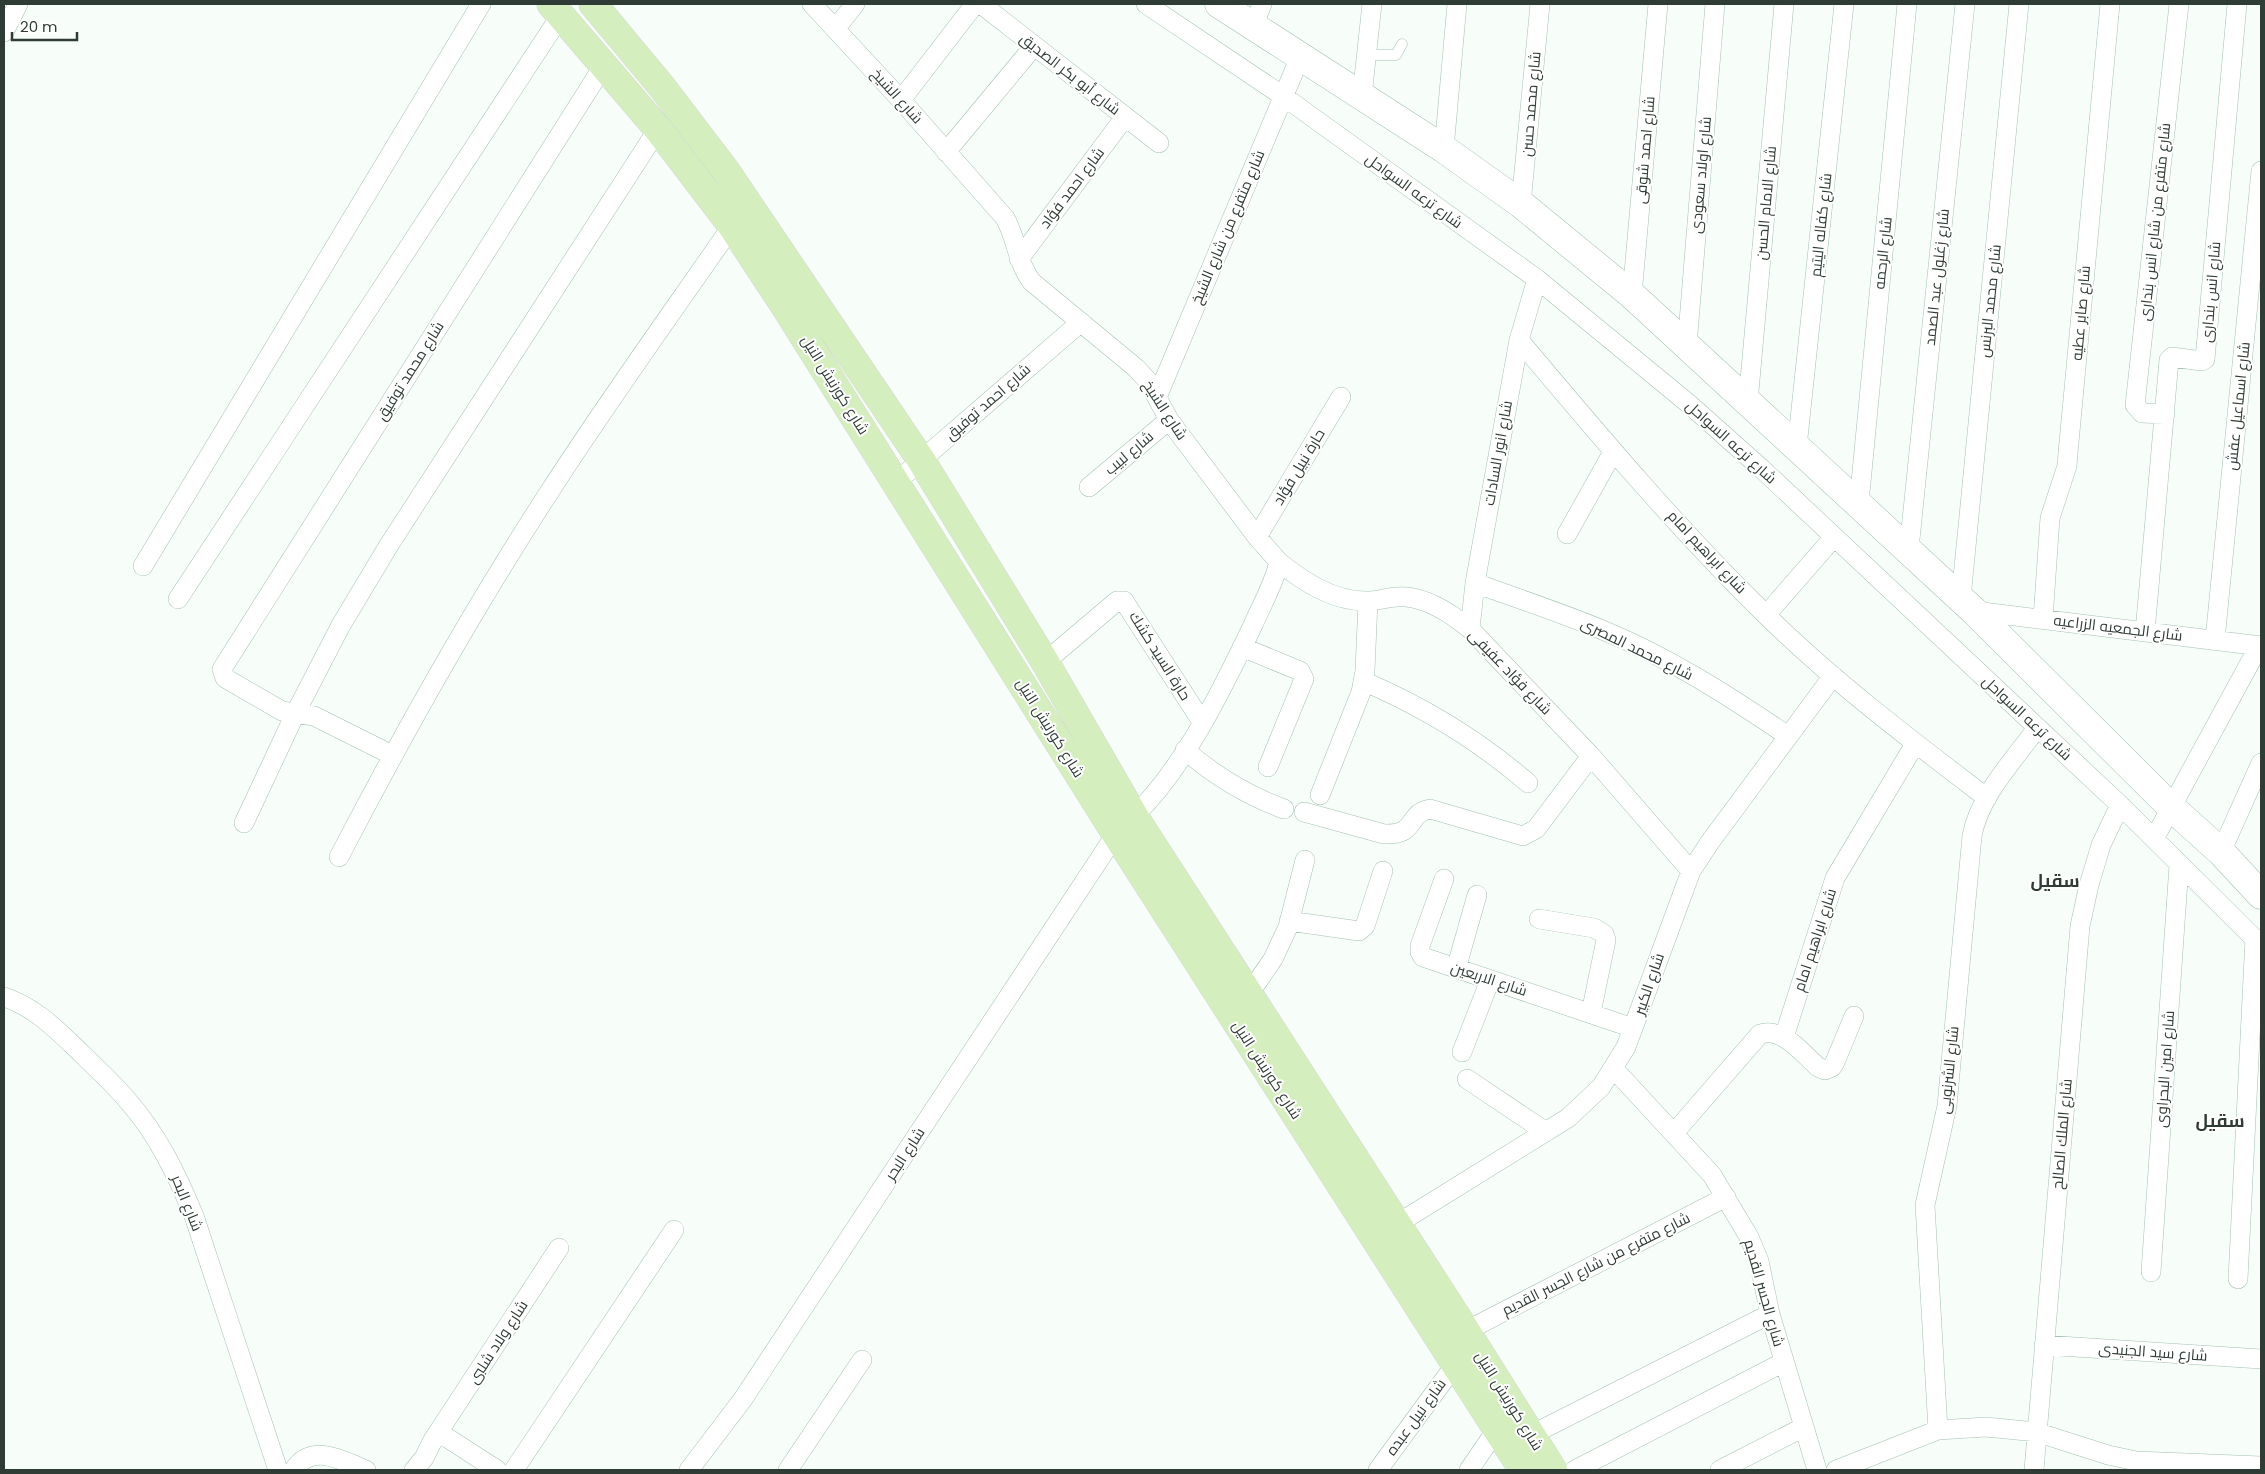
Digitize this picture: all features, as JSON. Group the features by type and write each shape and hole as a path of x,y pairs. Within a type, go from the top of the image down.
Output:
{"main road":[{"name":"شارع كورنيش النيل","path":"593,4 662,87 731,178 921,460 1045,662 1125,825 1314,1144 1523,1470"},
{"path":"1219,4 1258,15 1300,57 1444,149 1521,204 1632,295 1968,604 2171,807 2220,852 2261,895"},
{"name":"شارع كورنيش النيل","path":"556,9 658,129 732,226 896,482 1125,825 1249,994 1337,1129 1553,1470"},
{"path":"1314,1144 1337,1129"}],"street":[{"path":"4,32 18,4"},
{"path":"143,566 481,4"},
{"name":"شارع الشيخ","path":"812,4 902,100 1005,218 1013,231 1024,271 1032,282 1136,368 1148,381 1169,420 1257,537 1279,562"},
{"path":"836,28 855,4"},
{"path":"902,100 975,4"},
{"name":"شارع أبو بكر الصديق","path":"981,4 1159,143"},
{"name":"شارع ترعه السواحل","path":"1146,4 1283,96 1536,279 1689,404 2120,805 2258,942"},
{"path":"1362,96 1372,4"},
{"path":"1444,149 1457,4"},
{"name":"شارع محمد حسن","path":"1521,204 1540,4"},
{"name":"شارع احمد شوقى","path":"1632,295 1658,4"},
{"name":"شارع اولاد سعودى","path":"1687,346 1715,4"},
{"name":"شارع الامام الحسن","path":"1748,402 1784,4"},
{"name":"شارع كفاله اليتيم","path":"1798,447 1844,4"},
{"name":"شارع الرحمه","path":"1859,503 1907,4"},
{"name":"شارع زغلول عبد الصمد","path":"1909,549 1965,4"},
{"name":"شارع محمد البرنس","path":"1968,604 2019,4"},
{"name":"شارع صابر عطيه","path":"2043,619 2050,518 2068,453 2110,4"},
{"name":"شارع متفرع من شارع انس بندارى","path":"2165,414 2142,413 2135,405 2179,4"},
{"name":"شارع انس بندارى","path":"2145,632 2170,359 2172,357 2202,361 2205,359 2237,4"},
{"path":"178,599 556,9"},
{"path":"946,152 1034,46"},
{"name":"شارع متفرع من شارع الشيخ","path":"1157,397 1300,57"},
{"name":"شارع محمد توفيق","path":"296,712 282,711 225,678 222,672 224,667 604,65"},
{"name":"شارع احمد فؤاد","path":"1019,258 1125,117"},
{"path":"244,824 296,712 341,625 389,545 658,129"},
{"name":"شارع اسماعيل عفش","path":"2215,640 2261,171"},
{"path":"339,857 392,755 475,613 550,491 732,226"},
{"name":"شارع انور السادات","path":"1470,629 1474,582 1519,340 1536,279"},
{"name":"شارع احمد توفيق","path":"896,482 1081,322"},
{"name":"شارع ابراهيم امام","path":"1519,340 1613,452 1766,616 1833,676 1915,744 1987,798"},
{"name":"حارة نبيل فؤاد","path":"1257,537 1341,397"},
{"name":"شارع لبيب","path":"1089,486 1169,420"},
{"path":"1567,534 1613,452"},
{"path":"1766,616 1834,537"},
{"path":"1125,825 1161,788 1202,722 1242,647 1276,576 1279,562"},
{"name":"شارع فؤاد عفيفى","path":"1279,562 1314,587 1348,598 1368,601 1406,597 1424,602 1456,618 1470,629 1591,756 1691,871"},
{"name":"شارع محمد المصرى","path":"1474,582 1601,629 1666,660 1729,696 1788,736"},
{"name":"حارة السيد كشك","path":"1045,662 1117,601 1124,602 1202,722"},
{"path":"1320,795 1357,703 1363,680 1368,601"},
{"name":"شارع الجمعيه الزراعيه","path":"1968,604 2043,619 2260,646"},
{"path":"2154,839 2260,646"},
{"path":"1242,647 1300,671 1304,679 1268,767"},
{"name":"شارع الكبير","path":"1397,1224 1546,1132 1585,1103 1614,1069 1634,1028 1691,871 1710,842 1833,676"},
{"path":"1363,680 1399,696 1467,734 1528,783"},
{"path":"296,712 314,716 392,755"},
{"name":"شارع الشرنوبى","path":"1938,1430 1926,1205 1947,1100 1972,836 1976,821 1987,798 2037,728"},
{"name":"شارع ابراهيم امام","path":"1784,1038 1836,878 1915,744"},
{"path":"1185,750 1231,786 1257,799 1284,809"},
{"path":"1304,812 1384,834 1396,834 1408,829 1416,816 1430,809 1523,836 1536,829 1591,756"},
{"path":"2220,852 2261,763"},
{"name":"شارع الملك الصالح","path":"2034,1470 2080,926 2089,885 2101,845 2120,805"},
{"name":"شارع البحر","path":"689,1470 743,1399 1125,825"},
{"path":"1249,994 1274,958 1289,921 1305,860"},
{"name":"شارع امين البحراوى","path":"2151,1272 2179,865"},
{"path":"1289,921 1359,931 1365,926 1383,870"},
{"name":"شارع الاربعين","path":"1444,879 1420,952 1428,960 1634,1028"},
{"path":"1456,969 1477,895"},
{"path":"1539,919 1594,928 1604,934 1606,940 1591,1014"},
{"path":"2238,1279 2258,942"},
{"path":"1462,1052 1490,980"},
{"name":"شارع البحر","path":"4,997 32,1010 52,1025 128,1101 159,1144 177,1175 194,1216 278,1470"},
{"path":"1674,1133 1760,1034 1770,1031 1780,1033 1818,1067 1825,1070 1832,1067 1835,1062 1854,1016"},
{"name":"شارع الجسر القديم","path":"1614,1069 1712,1175 1749,1237 1759,1262 1770,1314 1817,1470"},
{"path":"1467,1079 1546,1132"},
{"name":"شارع متفرع من شارع الجسر القديم","path":"1466,1331 1726,1197"},
{"path":"514,1470 674,1230"},
{"name":"شارع ولاد شلبى","path":"414,1470 559,1248"},
{"path":"1531,1435 1770,1314"},
{"name":"شارع سيد الجنيدى","path":"2044,1345 2261,1359"},
{"path":"788,1470 862,1360"},
{"path":"1575,1470 1784,1362"},
{"name":"شارع نبيل عبده","path":"1378,1470 1455,1364"},
{"path":"1720,1470 1804,1427"},
{"path":"1836,1470 1938,1430 1986,1427 2036,1432 2108,1456 2136,1461 2261,1466"},
{"path":"1469,1470 1497,1429"},
{"path":"437,1436 446,1437 497,1470"},
{"path":"294,1470 302,1461 317,1454 332,1456 366,1470"}],"lane":[{"path":"1366,55 1392,57 1396,55 1402,44"}],"district":[{"name":"سقيل","path":"2055,881"},
{"name":"سقيل","path":"2220,1121"}]}
